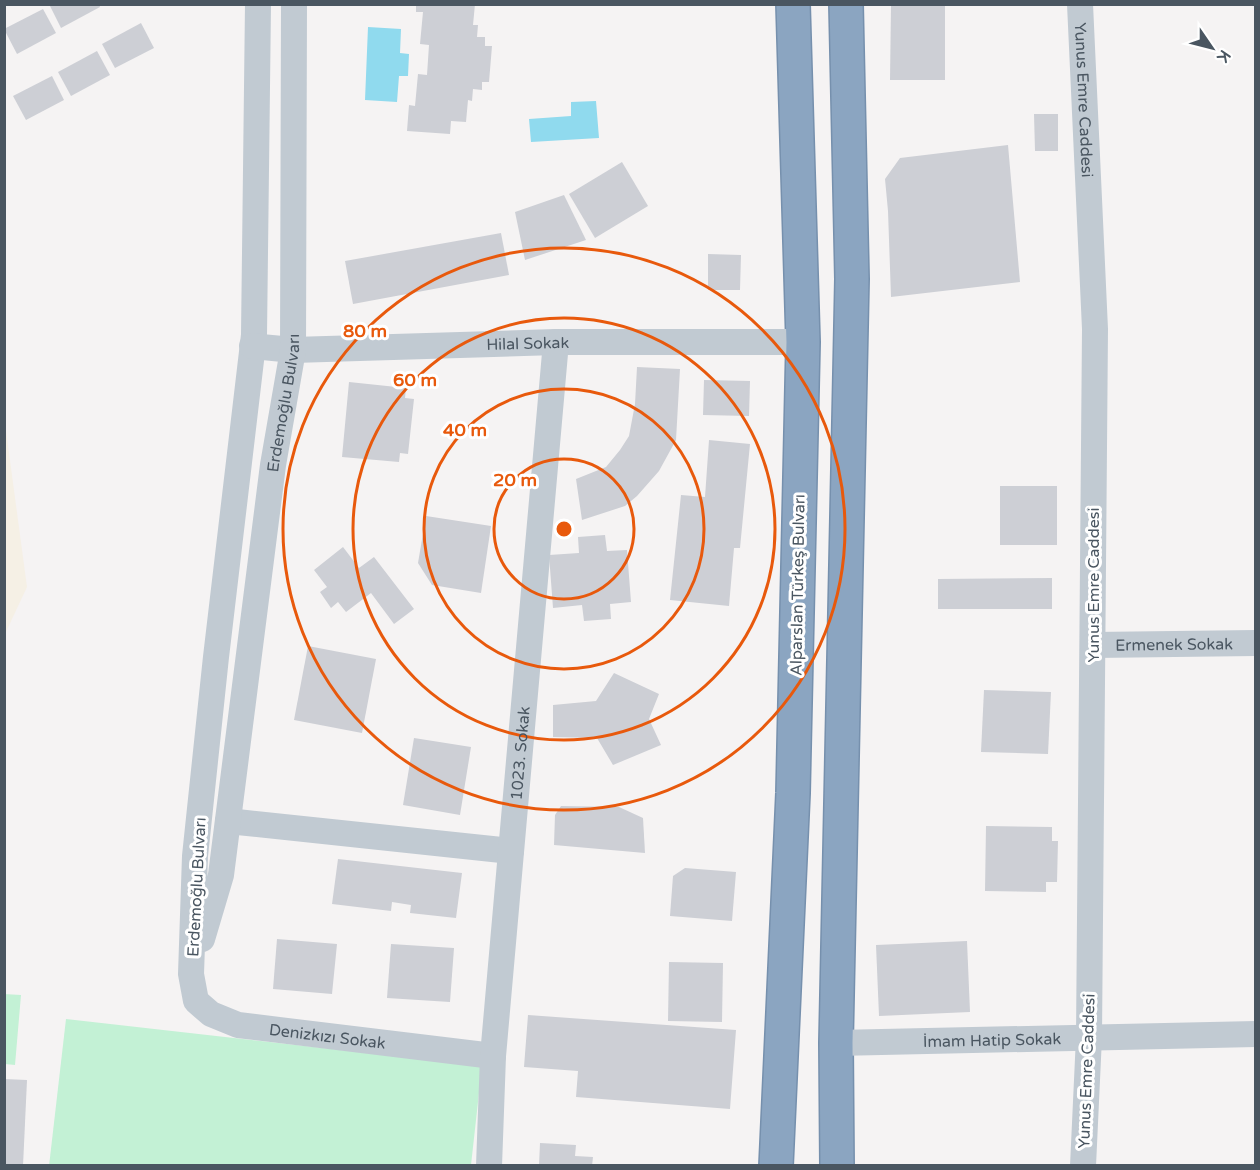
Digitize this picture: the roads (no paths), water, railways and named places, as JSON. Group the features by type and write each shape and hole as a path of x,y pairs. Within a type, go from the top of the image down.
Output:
{"highway":[{"name":"Alparslan Türkeş Bulvarı","path":"776,1166 793,793 803,342 794,4"},
{"path":"837,1166 836,1043 852,279 846,4"}],"street":[{"name":"Erdemoğlu Bulvarı","path":"191,974 195,856 252,346 258,4"},
{"name":"Erdemoğlu Bulvarı","path":"191,974 221,875 273,465 293,350 294,4"},
{"name":"Yunus Emre Caddesi","path":"1080,4 1095,329 1089,1037 1083,1166"},
{"name":"Hilal Sokak","path":"252,346 293,350 556,342 803,342"},
{"name":"1023. Sokak","path":"489,1166 493,1056 556,342"},
{"name":"Ermenek Sokak","path":"1093,645 1256,643"},
{"path":"228,821 511,851"},
{"name":"Denizkızı Sokak","path":"191,974 196,1001 211,1014 238,1025 493,1056"},
{"name":"İmam Hatip Sokak","path":"836,1043 1256,1034"}],"water":[{"path":"368,27 401,29 400,53 409,54 408,76 399,76 397,102 365,100"},
{"path":"596,101 599,138 531,142 529,119 571,116 571,102"}]}
